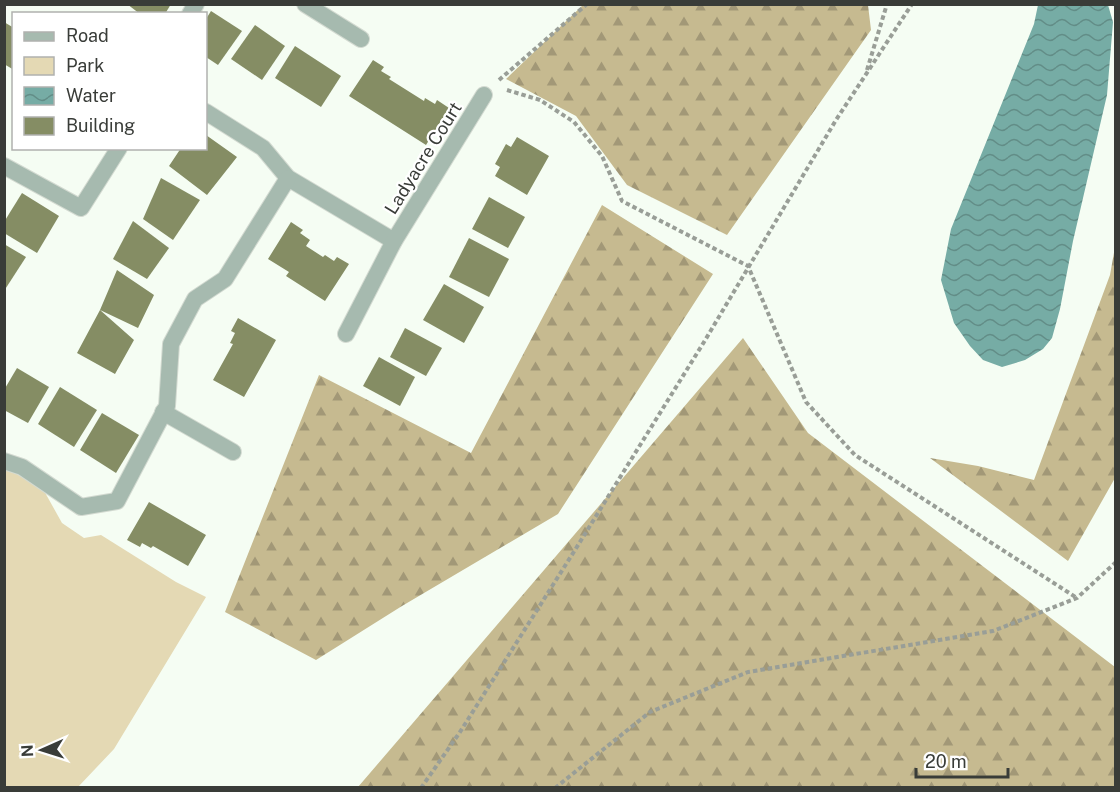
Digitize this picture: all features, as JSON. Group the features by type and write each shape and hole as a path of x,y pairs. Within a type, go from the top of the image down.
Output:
{"street":[{"path":"305,4 361,39"},
{"name":"Ladyacre Court","path":"346,334 394,241 488,91"},
{"name":"Ladyacre Court","path":"207,113 263,148 288,178 394,241"},
{"path":"4,166 81,208 118,150"},
{"path":"4,461 22,467 81,507 117,501 167,406 171,344 195,299 225,279 288,178"},
{"path":"164,412 233,452"}],"path":[{"path":"488,91 587,4"},
{"path":"865,76 879,35 886,4"},
{"path":"421,788 460,732 575,550 704,342 836,120 912,4"},
{"path":"488,91 540,100 574,122 602,156 622,201 748,266 806,402 855,455 1077,598"},
{"path":"555,788 650,712 748,672 993,631 1077,598 1116,562"}],"green space":[{"path":"583,5 868,5 871,30 727,235 627,185 576,116 506,79"},
{"path":"602,205 713,274 558,514 402,606 316,660 225,612 319,375 471,453"},
{"path":"1115,247 1115,478 1068,561 930,458 978,466 1034,480 1110,275"},
{"path":"743,338 808,433 1115,667 1115,787 358,787"},
{"path":"4,470 15,473 43,489 62,523 84,538 101,535 176,582 206,597 114,749 78,787 5,787"}],"water":[{"path":"1038,5 1108,5 1113,22 1107,95 1052,338 1043,349 1025,360 1002,367 983,360 970,346 954,323 941,280 951,229 1034,24"}],"building":[{"path":"127,4 171,4 166,12 137,12"},
{"path":"211,11 242,31 218,65 207,58 207,17"},
{"path":"4,22 12,27 12,69 4,64"},
{"path":"255,25 285,46 262,80 231,59"},
{"path":"295,46 341,76 321,107 275,78"},
{"path":"373,60 384,67 381,71 391,77 389,79 424,101 425,98 435,104 437,100 449,108 426,145 349,96"},
{"path":"207,136 237,157 207,195 169,166 180,150 207,150"},
{"path":"517,137 549,156 527,195 495,176 500,167 495,164 506,144 511,147"},
{"path":"161,178 200,200 173,240 143,219"},
{"path":"22,193 59,216 37,253 4,233 4,222"},
{"path":"489,197 525,217 508,248 472,229"},
{"path":"133,221 169,248 147,279 113,259"},
{"path":"291,222 303,230 300,233 310,240 306,246 323,257 325,255 334,261 337,257 349,264 325,301 286,276 289,272 268,259"},
{"path":"469,238 509,259 489,297 449,277"},
{"path":"4,244 26,257 4,291"},
{"path":"117,270 154,295 138,328 100,310"},
{"path":"444,284 484,307 464,343 423,320"},
{"path":"100,310 134,340 115,374 77,353"},
{"path":"238,318 276,340 244,397 213,380 233,344 230,343 235,333 231,331"},
{"path":"405,328 442,348 426,376 390,357"},
{"path":"379,357 415,377 400,406 363,386"},
{"path":"17,368 49,387 28,423 4,410 4,390"},
{"path":"60,387 97,410 74,447 38,424"},
{"path":"102,413 139,435 116,473 80,450"},
{"path":"149,502 206,535 188,566 153,546 151,548 142,543 140,547 127,540"}]}
